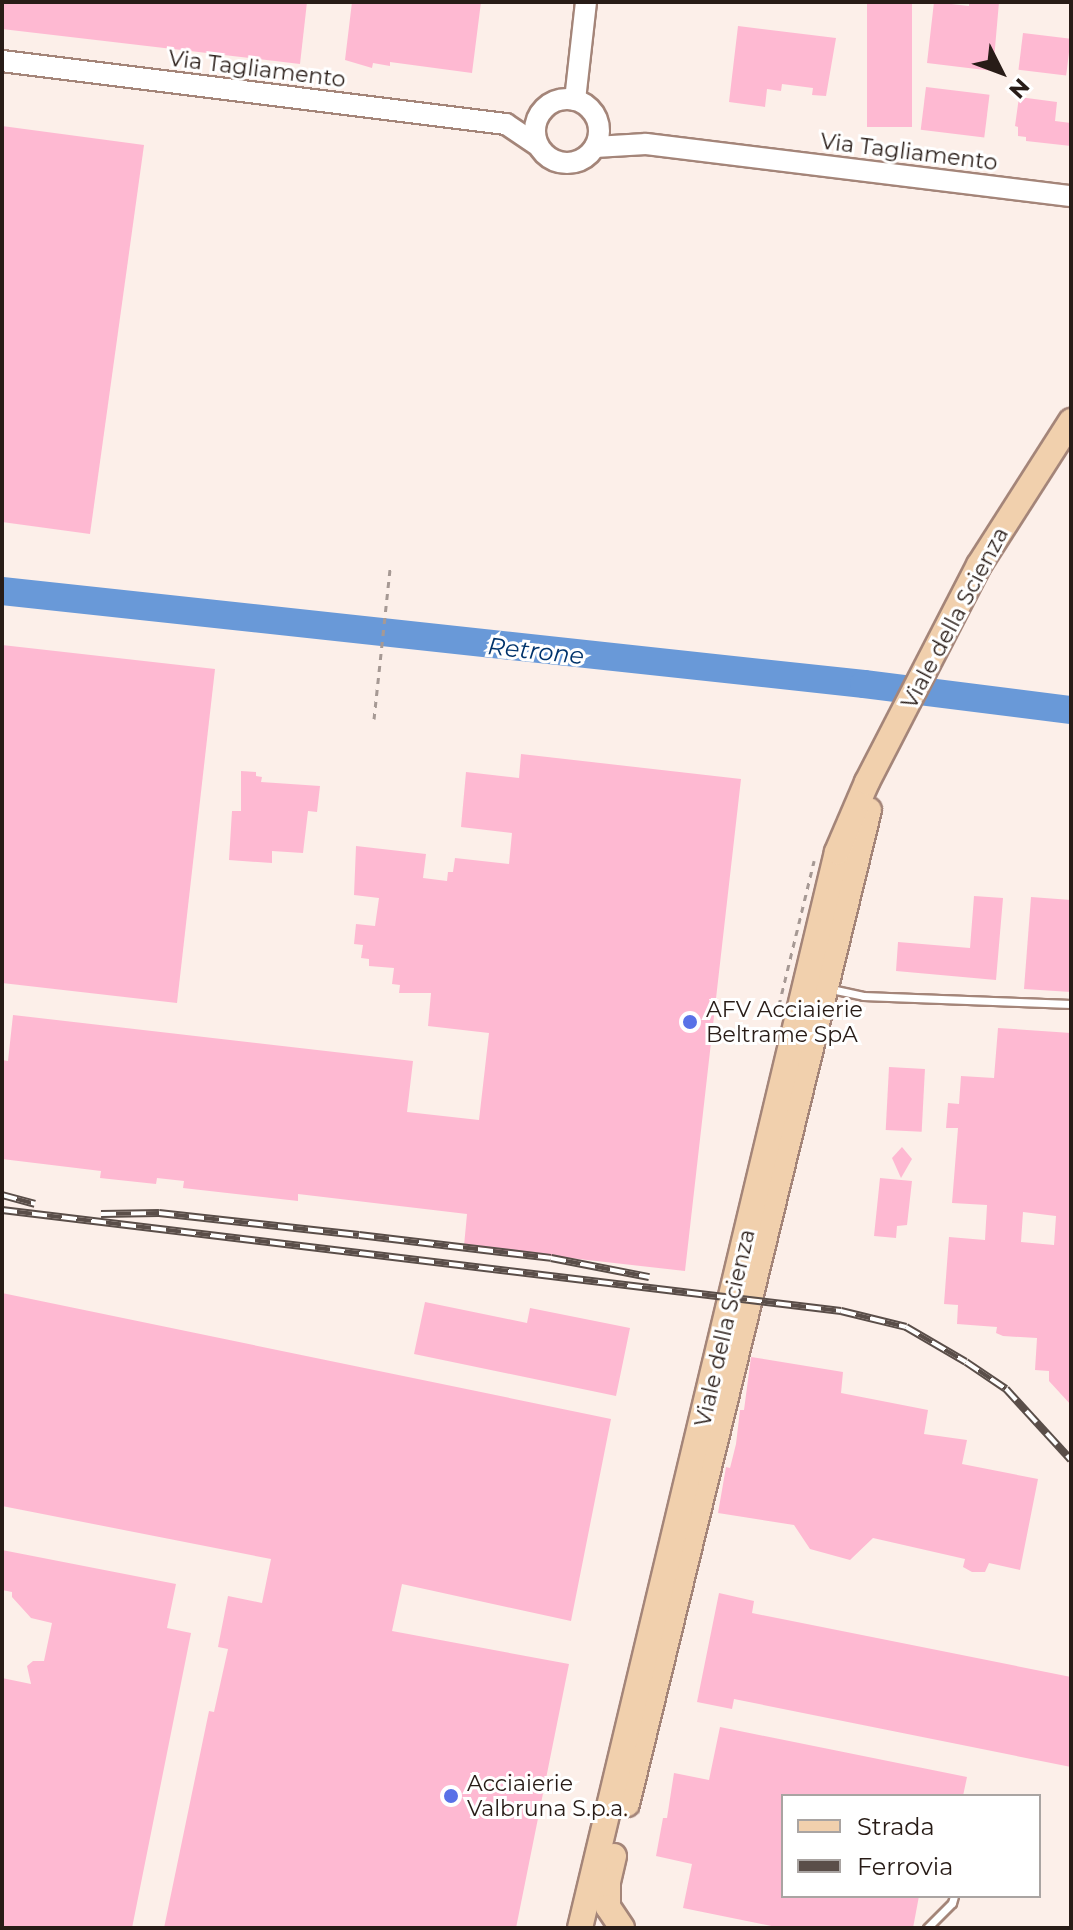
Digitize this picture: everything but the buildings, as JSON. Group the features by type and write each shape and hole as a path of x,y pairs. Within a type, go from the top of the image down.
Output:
{"main road":[{"name":"Viale della Scienza","path":"580,1928 837,852 979,565 1071,421"},
{"name":"Viale della Scienza","path":"622,1928 608,1907 608,1881 753,1300 857,852 892,736"}],"street":[{"path":"575,100 586,2"},
{"name":"Via Tagliamento","path":"2,61 506,124 537,145 544,155 561,164 583,160 597,138 1071,196"},
{"path":"506,124 553,102 575,100 594,113 597,138"},
{"path":"537,145 535,128 538,118 553,102"}],"lane":[{"path":"825,988 863,996 1071,1004"},
{"path":"927,1928 953,1898"}],"path":[{"path":"374,719 390,569"}],"waterway":[{"name":"Retrone","path":"2,591 864,684 1071,710"}],"railway":[{"path":"2,1195 35,1204"},
{"path":"2,1210 841,1311 906,1327 966,1362 1006,1389 1071,1460"},
{"path":"101,1214 159,1213 359,1235 551,1258 649,1277"}],"place":[{"name":"AFV Acciaierie Beltrame SpA","path":"690,1022"},
{"name":"Acciaierie Valbruna S.p.a.","path":"451,1796"}]}
